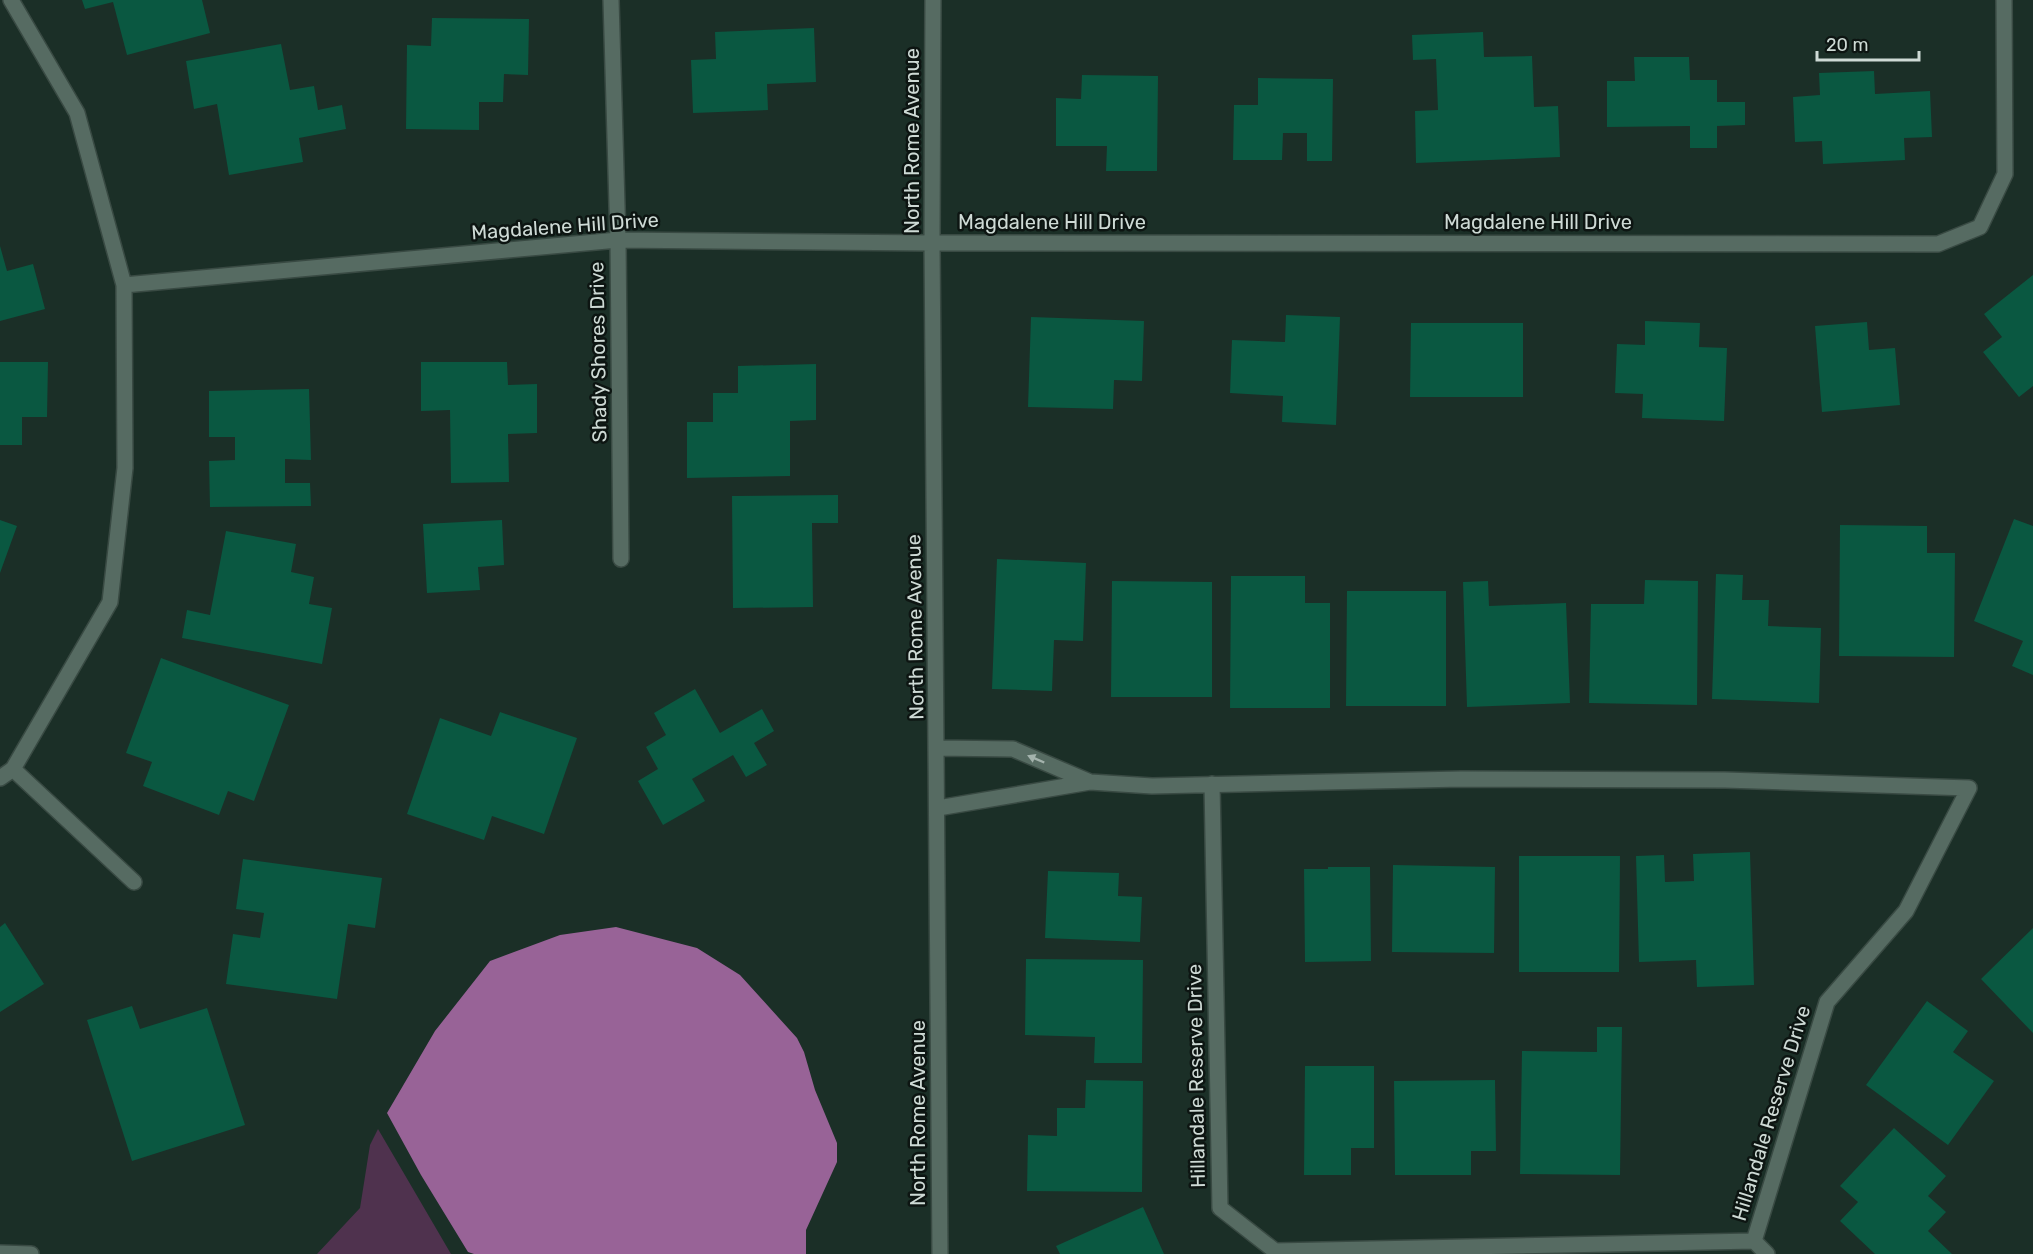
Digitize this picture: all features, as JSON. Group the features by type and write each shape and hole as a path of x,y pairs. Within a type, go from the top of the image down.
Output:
{"street":[{"path":"0,778 13,769 111,602 125,468 124,285 77,113 11,0"},
{"name":"Shady Shores Drive","path":"611,0 618,240 621,559"},
{"name":"North Rome Avenue","path":"933,0 932,243 940,1254"},
{"name":"Magdalene Hill Drive","path":"124,285 618,240 932,243 1938,244 1980,227 2005,174 2004,0"},
{"name":"Hillandale Reserve Drive","path":"937,748 1013,749 1090,782"},
{"path":"13,769 134,882"},
{"name":"Hillandale Reserve Drive","path":"938,808 1090,782 1152,786 1212,784 1461,779 1713,780 1969,788 1906,911 1827,1002 1754,1241 1275,1251 1220,1208 1212,784"},
{"path":"1754,1241 1767,1254"},
{"path":"0,1253 31,1254"}],"shaded area":[{"path":"616,927 697,948 740,975 797,1038 837,1143 837,1162 806,1230 806,1254 474,1254 468,1252 421,1175 387,1113 435,1031 490,961 560,935"},
{"path":"378,1129 451,1254 317,1254 360,1208 370,1145"}],"building":[{"path":"82,0 202,0 210,33 127,55 113,2 85,9"},
{"path":"432,18 529,19 528,75 504,74 503,102 479,102 479,130 406,129 407,45 431,46"},
{"path":"814,28 816,82 767,84 768,110 693,113 691,60 716,59 715,32"},
{"path":"1483,32 1484,57 1532,56 1534,107 1558,106 1560,157 1416,163 1415,111 1438,110 1436,59 1413,60 1412,35"},
{"path":"281,44 290,90 314,86 318,110 342,105 346,129 299,138 303,162 229,175 217,104 194,109 186,61"},
{"path":"1634,57 1689,57 1690,80 1717,80 1717,102 1745,102 1745,125 1717,126 1717,148 1690,148 1690,126 1607,127 1607,81 1635,81"},
{"path":"1874,71 1875,94 1930,91 1932,137 1904,138 1905,160 1823,164 1822,141 1795,142 1793,97 1820,95 1819,73"},
{"path":"1082,75 1158,76 1157,171 1106,171 1107,146 1056,146 1056,98 1081,99"},
{"path":"1258,78 1333,79 1332,161 1307,161 1307,133 1283,133 1282,160 1233,160 1234,105 1258,105"},
{"path":"0,246 7,271 33,264 45,309 0,321"},
{"path":"2033,275 2033,386 2019,397 1983,352 2002,337 1984,314"},
{"path":"1286,315 1340,317 1336,425 1282,422 1283,396 1230,393 1232,340 1285,342"},
{"path":"1031,317 1144,321 1142,381 1114,380 1113,409 1028,407"},
{"path":"1645,321 1700,323 1699,347 1727,348 1724,421 1642,418 1643,394 1615,393 1617,344 1645,345"},
{"path":"1867,322 1869,350 1895,348 1900,405 1822,412 1815,326"},
{"path":"1411,323 1523,323 1523,397 1410,397"},
{"path":"0,362 48,362 47,417 22,417 22,445 0,445"},
{"path":"421,362 507,362 508,385 537,384 537,433 508,434 509,482 451,483 450,410 421,411"},
{"path":"816,364 816,420 790,421 790,476 687,478 687,422 713,422 713,393 738,393 738,366"},
{"path":"309,389 311,460 285,459 285,483 310,483 311,506 210,507 209,461 235,460 235,437 209,437 209,391"},
{"path":"838,495 838,523 812,523 813,607 733,608 732,496"},
{"path":"2014,519 2033,526 2033,675 2012,666 2023,641 1974,621"},
{"path":"0,520 17,526 0,573"},
{"path":"502,520 504,565 478,567 480,590 427,593 423,524"},
{"path":"1840,525 1927,526 1927,553 1955,553 1954,657 1839,656"},
{"path":"226,531 296,544 291,572 314,577 309,604 332,608 322,664 182,638 187,610 210,615"},
{"path":"997,559 1086,563 1083,641 1054,640 1052,691 992,689"},
{"path":"1716,574 1743,575 1742,600 1769,600 1768,626 1821,628 1819,703 1712,699"},
{"path":"1231,576 1305,576 1305,603 1330,603 1330,708 1230,708"},
{"path":"1645,580 1698,581 1697,705 1589,703 1591,604 1644,604"},
{"path":"1112,581 1212,582 1212,697 1111,697"},
{"path":"1488,581 1489,606 1566,603 1570,703 1467,707 1463,582"},
{"path":"1347,591 1446,591 1446,706 1346,706"},
{"path":"161,658 289,705 254,801 228,791 219,815 143,786 152,762 126,753"},
{"path":"695,689 720,733 762,709 774,731 754,743 767,765 746,777 733,755 692,779 705,801 663,825 638,781 658,769 646,747 666,735 654,713"},
{"path":"500,712 577,738 544,834 492,816 484,840 407,814 440,718 491,736"},
{"path":"1750,852 1754,985 1697,987 1696,960 1639,962 1636,856 1664,855 1665,882 1694,881 1693,854"},
{"path":"1519,856 1620,856 1619,972 1519,972"},
{"path":"243,859 382,878 375,928 348,924 337,999 226,984 233,934 260,938 264,913 236,909"},
{"path":"1393,865 1495,867 1494,953 1392,952"},
{"path":"1328,867 1370,867 1371,961 1305,962 1304,869 1328,869"},
{"path":"1048,871 1119,873 1118,896 1142,897 1140,942 1045,938"},
{"path":"5,923 44,984 0,1012 0,927"},
{"path":"2033,928 2033,1033 1981,979"},
{"path":"1026,959 1143,960 1142,1063 1094,1063 1095,1037 1025,1035"},
{"path":"1927,1001 1968,1031 1953,1052 1994,1081 1948,1145 1866,1085"},
{"path":"132,1006 140,1029 207,1008 245,1125 132,1161 87,1020"},
{"path":"1597,1027 1622,1027 1620,1175 1520,1174 1522,1051 1597,1052"},
{"path":"1305,1066 1374,1066 1374,1148 1351,1148 1351,1175 1304,1175"},
{"path":"1086,1080 1143,1081 1142,1192 1027,1191 1028,1135 1057,1136 1057,1108 1085,1108"},
{"path":"1495,1080 1496,1151 1471,1151 1471,1175 1395,1175 1394,1081"},
{"path":"1894,1128 1946,1176 1928,1196 1946,1212 1928,1231 1952,1254 1875,1254 1840,1221 1858,1202 1840,1186"},
{"path":"1143,1207 1164,1254 1060,1254 1056,1246"}]}
